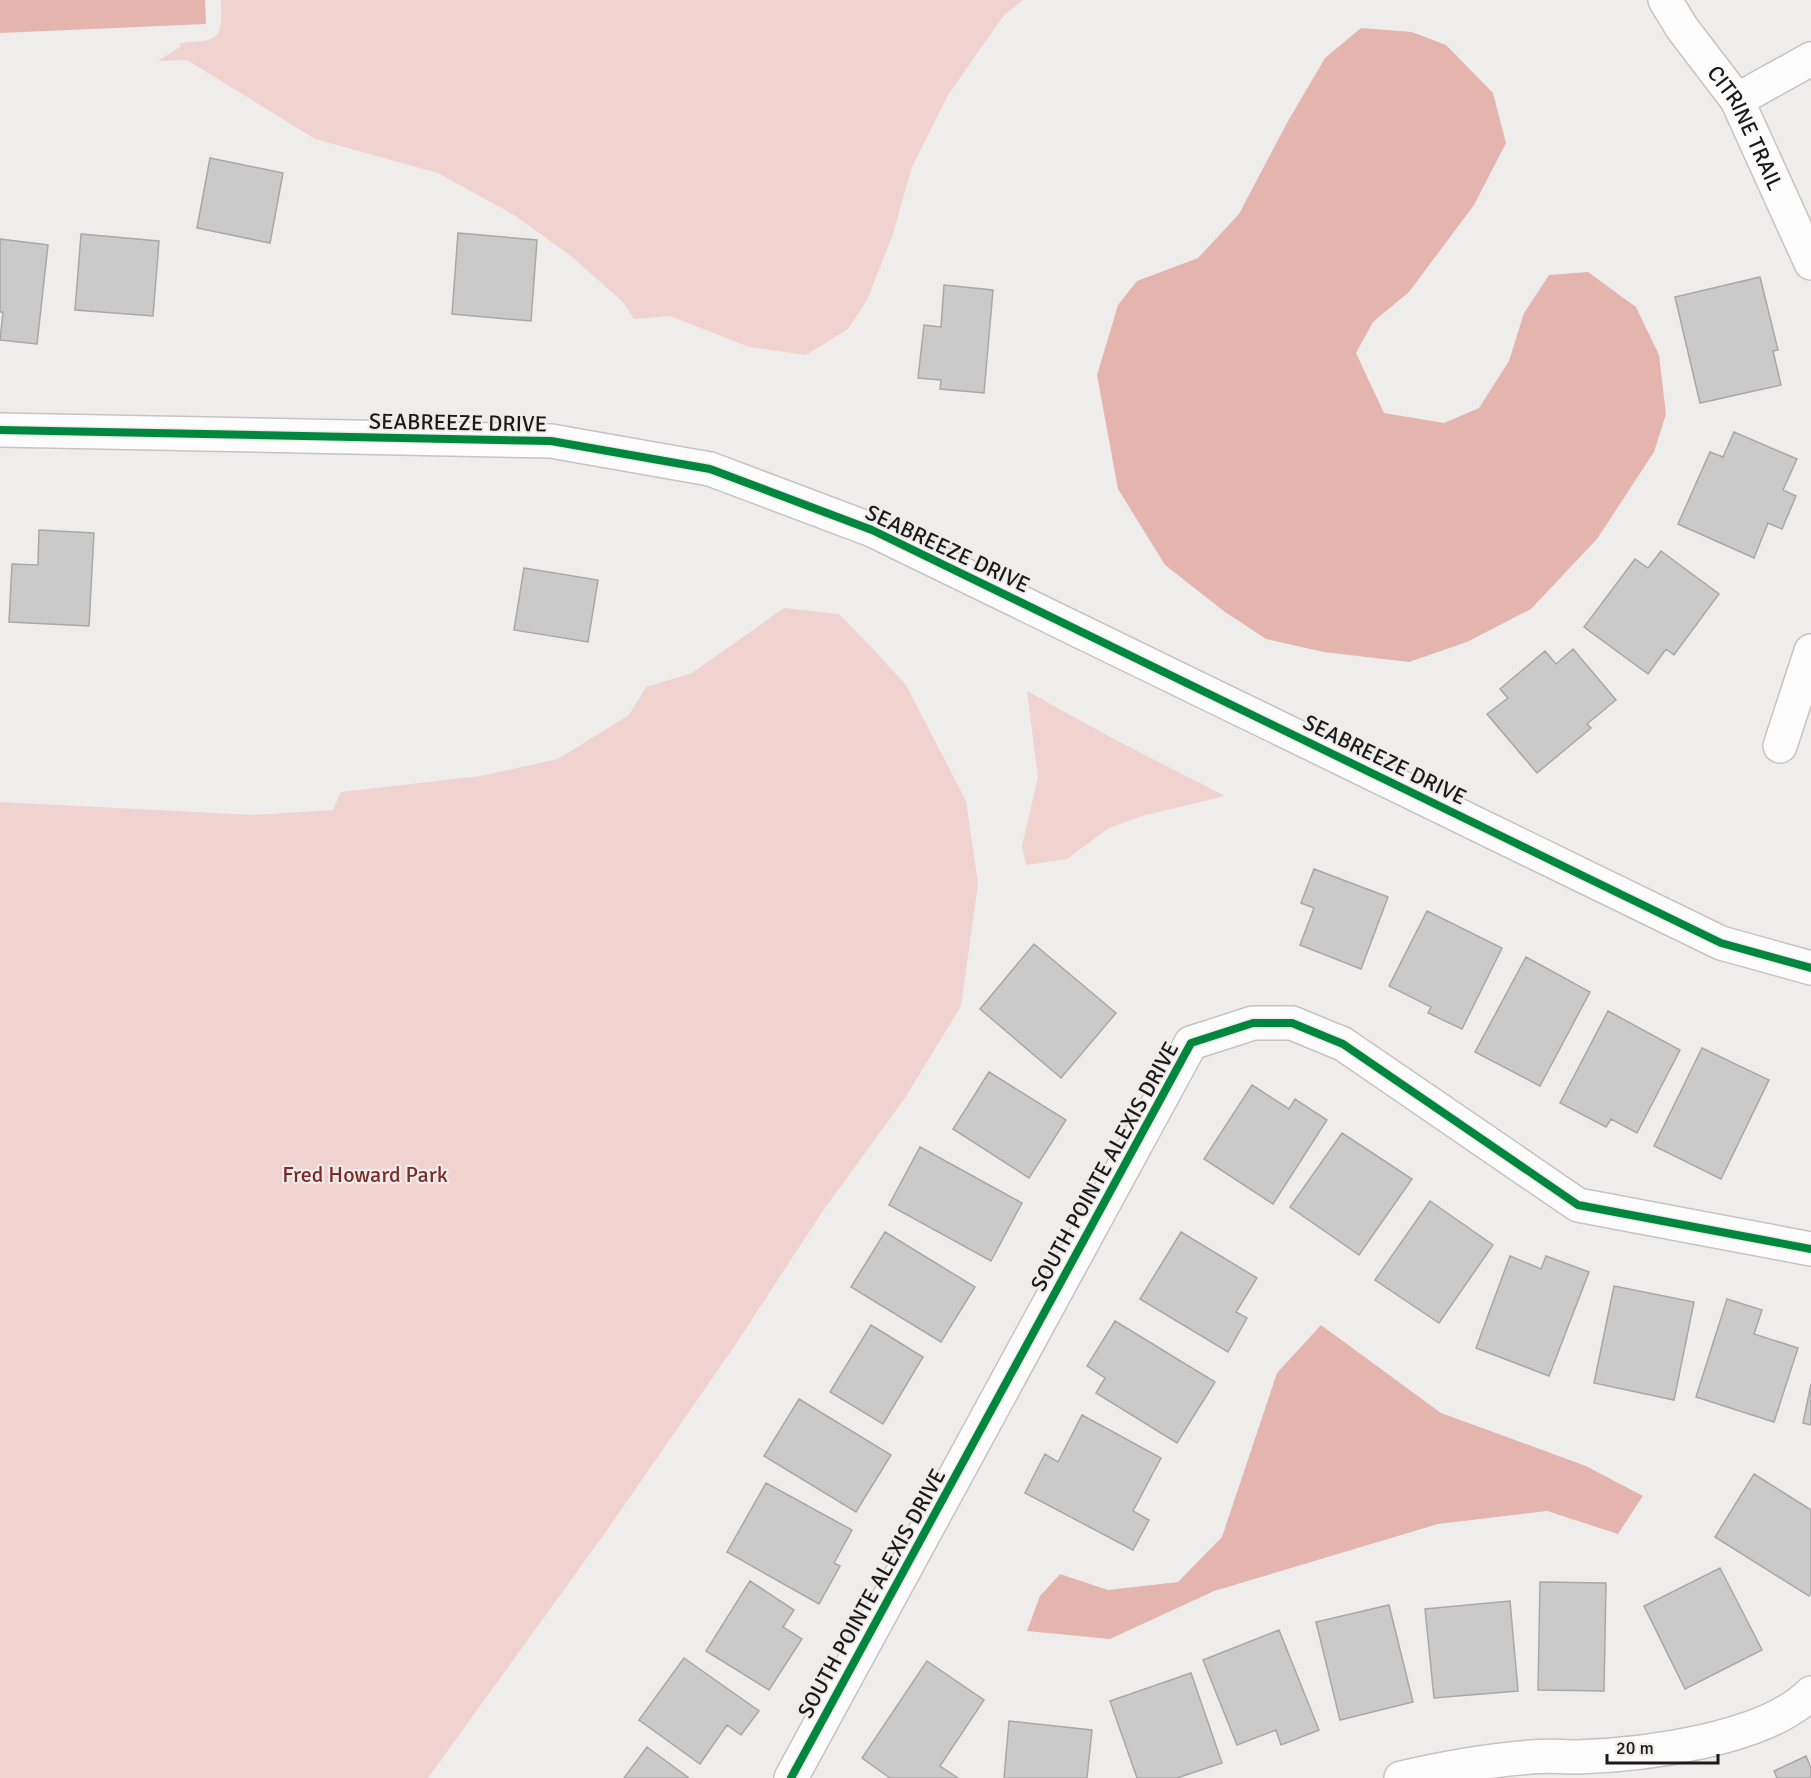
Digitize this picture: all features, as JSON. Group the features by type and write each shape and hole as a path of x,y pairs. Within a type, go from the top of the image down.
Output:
{"street":[{"name":"CITRINE TRAIL","path":"1665,0 1682,28 1737,100 1811,263"},
{"path":"1737,100 1811,59"},
{"name":"SEABREEZE DRIVE","path":"0,430 551,441 710,469 872,530 1721,943 1811,968"},
{"path":"1780,746 1811,651"},
{"name":"SOUTH POINTE ALEXIS DRIVE","path":"791,1778 1191,1042 1253,1023 1292,1023 1343,1044 1578,1205 1811,1250"},
{"path":"1401,1778 1445,1767 1533,1756 1578,1757 1648,1752 1700,1741 1766,1722 1811,1693"}],"green space":[{"path":"221,0 1023,0 1004,15 948,95 912,167 892,237 867,300 848,329 806,355 749,347 670,316 634,319 624,303 571,256 514,215 438,173 315,139 187,60 158,61 180,47 180,43 203,41 216,36 221,24"},
{"name":"Fred Howard Park","path":"784,608 839,614 874,650 906,685 966,801 978,884 961,1006 905,1098 822,1212 738,1341 605,1533 428,1778 0,1778 0,802 253,815 333,810 341,792 481,776 558,759 629,715 646,687 692,673"},
{"path":"1027,691 1225,796 1142,816 1109,828 1067,859 1026,865 1022,846 1038,777"}],"shaded area":[{"path":"0,0 205,0 206,24 0,33"},
{"path":"1361,28 1412,32 1446,45 1493,93 1506,143 1474,205 1409,292 1373,322 1356,353 1384,413 1444,423 1479,408 1509,361 1524,313 1549,275 1588,272 1636,307 1659,355 1666,414 1654,452 1597,539 1531,609 1467,642 1409,662 1324,652 1266,639 1225,612 1165,565 1118,489 1097,375 1118,305 1137,281 1198,258 1239,214 1288,121 1325,58"},
{"path":"1321,1325 1441,1413 1586,1466 1643,1496 1618,1534 1547,1511 1438,1524 1214,1591 1110,1639 1027,1631 1040,1596 1060,1574 1108,1590 1178,1582 1222,1537 1277,1373"}],"building":[{"path":"210,158 283,173 270,243 197,228"},
{"path":"458,233 537,240 531,321 452,314"},
{"path":"81,234 159,241 153,316 75,310"},
{"path":"0,239 48,245 37,344 0,340 3,312 0,312"},
{"path":"1760,277 1778,350 1773,351 1781,385 1700,403 1675,297"},
{"path":"944,285 993,290 984,393 940,389 941,380 918,378 924,325 941,327"},
{"path":"1734,432 1797,459 1783,490 1796,496 1782,529 1768,523 1754,558 1678,524 1710,452 1723,457"},
{"path":"39,530 94,533 89,626 9,622 12,564 38,565"},
{"path":"1661,551 1719,594 1674,655 1666,649 1648,674 1584,627 1635,559 1648,568"},
{"path":"524,568 598,580 588,642 514,630"},
{"path":"1573,649 1616,700 1587,724 1591,728 1537,773 1487,714 1508,698 1500,689 1545,651 1556,664"},
{"path":"1314,869 1388,897 1361,969 1300,945 1314,908 1301,903"},
{"path":"1427,911 1502,948 1462,1029 1428,1013 1431,1007 1389,986"},
{"path":"1034,944 1116,1013 1061,1078 980,1009"},
{"path":"1526,957 1590,992 1540,1086 1475,1052"},
{"path":"1608,1011 1680,1050 1637,1133 1611,1119 1606,1127 1560,1103"},
{"path":"1702,1048 1769,1080 1721,1179 1654,1146"},
{"path":"989,1072 1066,1120 1029,1178 953,1129"},
{"path":"1252,1085 1289,1109 1295,1099 1327,1120 1273,1204 1204,1159"},
{"path":"1342,1133 1412,1179 1359,1255 1290,1207"},
{"path":"920,1147 1022,1203 991,1261 889,1205"},
{"path":"1430,1201 1493,1245 1439,1323 1375,1280"},
{"path":"885,1232 975,1287 941,1342 851,1287"},
{"path":"1181,1232 1257,1278 1236,1312 1247,1318 1228,1352 1140,1299"},
{"path":"1510,1256 1541,1269 1546,1256 1589,1272 1549,1376 1476,1348"},
{"path":"1614,1286 1694,1302 1674,1400 1594,1383"},
{"path":"1727,1299 1762,1310 1754,1334 1798,1348 1774,1422 1696,1397"},
{"path":"1115,1321 1215,1382 1177,1443 1096,1393 1105,1378 1087,1366"},
{"path":"871,1325 923,1357 883,1424 830,1392"},
{"path":"1811,1384 1811,1425 1803,1423"},
{"path":"799,1399 891,1455 856,1512 764,1456"},
{"path":"1082,1415 1161,1458 1133,1511 1149,1520 1133,1550 1025,1493 1045,1454 1058,1462"},
{"path":"1754,1474 1811,1510 1811,1592 1809,1596 1715,1537"},
{"path":"766,1483 852,1530 834,1563 840,1566 819,1604 727,1552"},
{"path":"1720,1568 1762,1650 1685,1689 1644,1606"},
{"path":"750,1581 794,1610 783,1627 802,1639 769,1690 706,1651"},
{"path":"1540,1582 1606,1583 1604,1691 1538,1690"},
{"path":"1510,1601 1518,1691 1434,1698 1425,1609"},
{"path":"1389,1605 1413,1702 1340,1720 1316,1622"},
{"path":"1279,1630 1319,1730 1281,1745 1276,1730 1237,1745 1203,1660"},
{"path":"684,1658 759,1711 741,1735 727,1725 700,1764 639,1720"},
{"path":"927,1661 984,1700 940,1766 958,1778 890,1778 862,1758"},
{"path":"1191,1673 1222,1763 1177,1778 1137,1778 1110,1701"},
{"path":"1009,1721 1092,1730 1087,1778 1004,1778"},
{"path":"647,1747 689,1778 624,1778"},
{"path":"1806,1756 1811,1768 1811,1778 1777,1778 1774,1771"}],"cycle path":[{"path":"0,430 551,441 710,469 872,530 1721,943 1811,968"},
{"path":"791,1778 1191,1043 1253,1023 1292,1023 1343,1044 1578,1205 1811,1249"}]}
